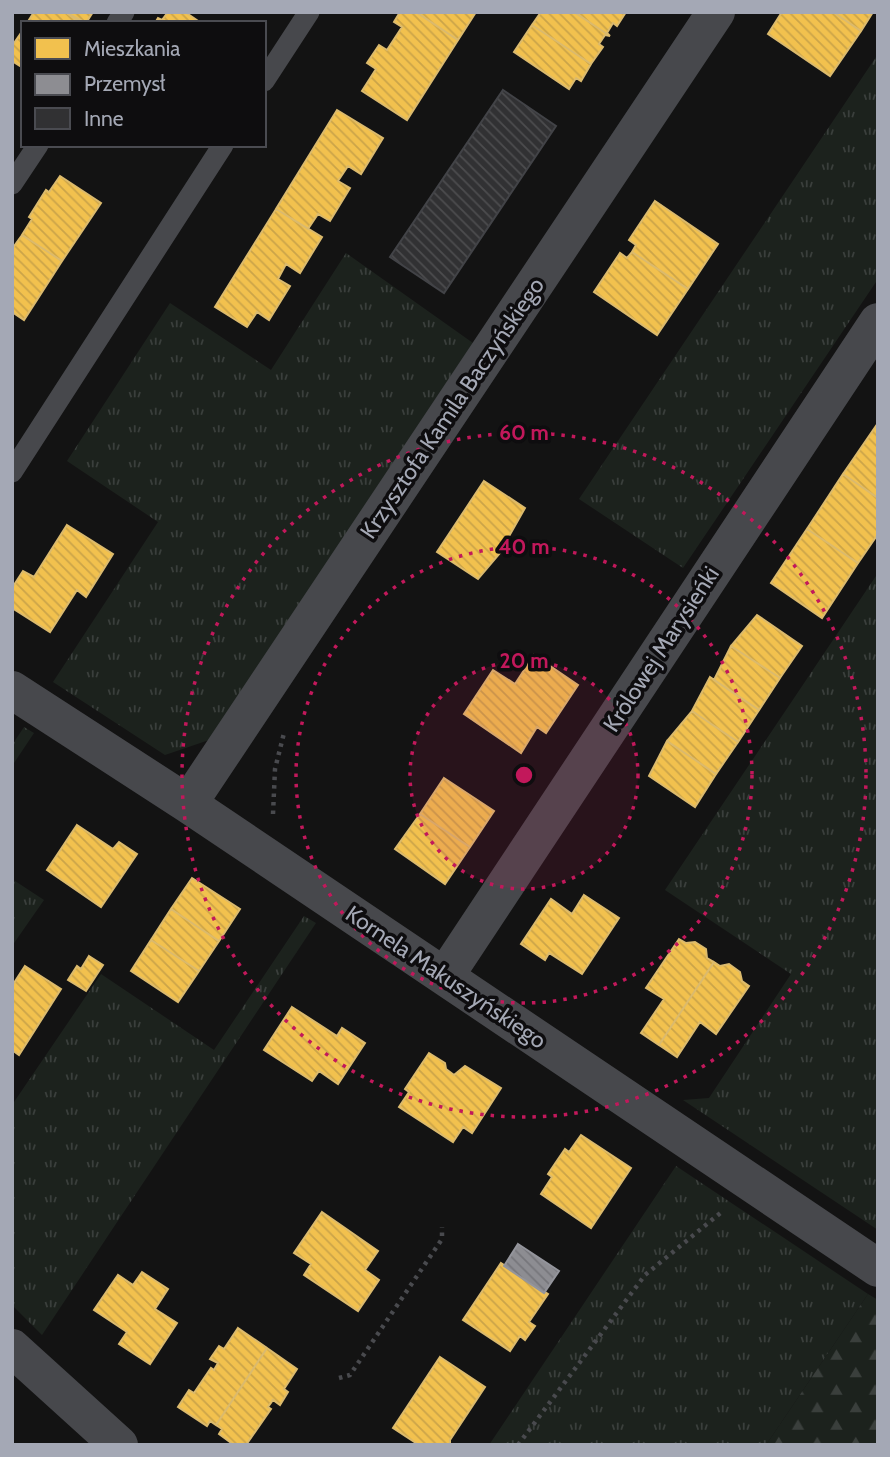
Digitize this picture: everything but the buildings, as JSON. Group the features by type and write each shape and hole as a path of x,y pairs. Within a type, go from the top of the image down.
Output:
{"street":[{"name":"Krzysztofa Kamila Baczyńskiego","path":"188,804 716,12"},
{"name":"Królowej Marysieńki","path":"445,976 878,322"},
{"name":"Kornela Makuszyńskiego","path":"12,690 188,804 878,1268"},
{"path":"12,1348 119,1445"}],"lane":[{"path":"266,78 309,12"},
{"path":"12,184 37,147"},
{"path":"12,472 222,147"}],"path":[{"path":"271,860 275,769 285,730"},
{"path":"518,1445 645,1275 755,1185"},
{"path":"339,1378 350,1375 442,1239 442,1227"}],"green space":[{"path":"878,54 878,279 683,568 579,499"},
{"path":"346,253 473,343 209,740 165,755 53,682 158,522 67,461 170,303 271,370"},
{"path":"878,573 878,1230 683,1100 709,1098 791,974 665,890"},
{"path":"24,727 34,733 12,766 12,745"},
{"path":"12,879 44,900 12,946"},
{"path":"304,916 316,923 42,1335 12,1305 12,1105 101,974 214,1050"},
{"path":"676,1166 868,1294 766,1445 489,1445"},
{"path":"868,1294 878,1300 878,1445 766,1445"}]}
